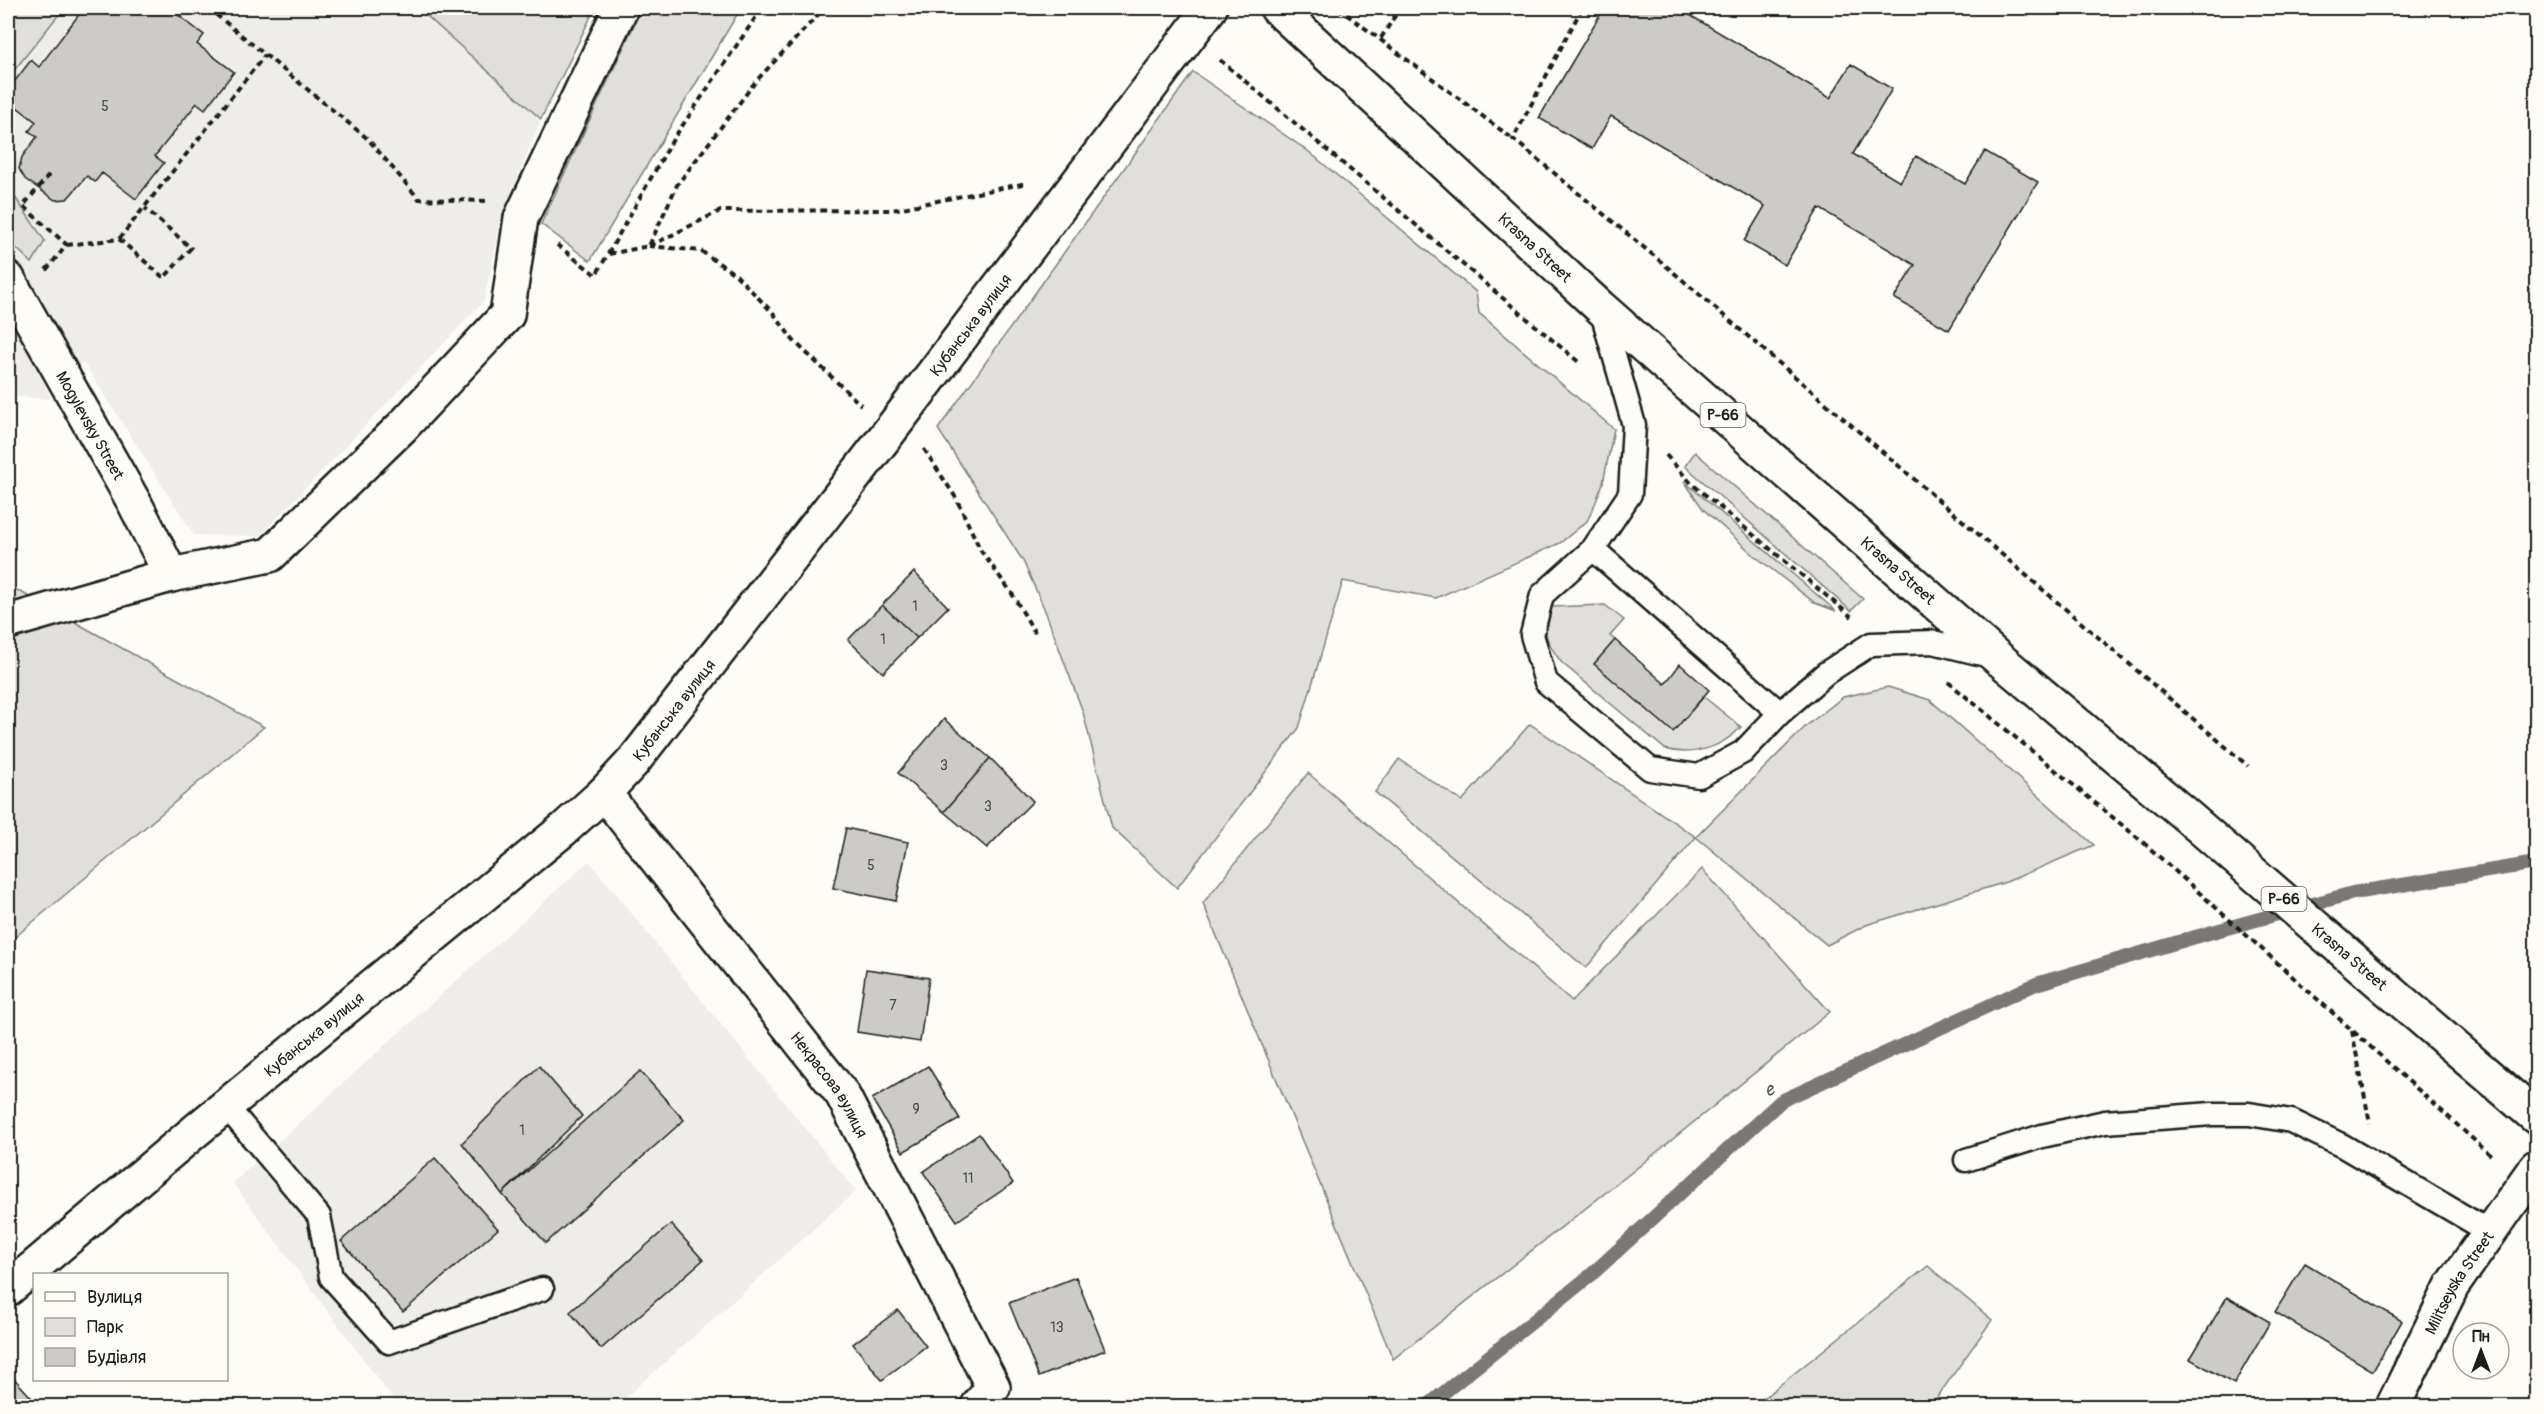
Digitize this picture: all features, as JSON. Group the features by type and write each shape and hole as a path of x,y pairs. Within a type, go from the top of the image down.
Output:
{"street":[{"path":"8,622 171,575 270,555 402,427 507,315 521,218 621,8"},
{"name":"Кубанська вулиця","path":"8,1289 226,1106 564,829 604,793 633,762 889,432 1210,8"},
{"name":"Krasna Street","path":"1277,8 1601,308 1998,658 2181,811 2536,1117"},
{"name":"Mogylevsky Street","path":"8,279 135,504 171,575"},
{"name":"Некрасова вулиця","path":"604,793 842,1094 993,1387 978,1407"},
{"name":"Militseyska Street","path":"2393,1407 2452,1286 2530,1176"}],"lane":[{"path":"1601,308 1634,425 1630,494 1593,549 1542,595 1532,635 1546,682 1650,769 1699,777 1743,752 1780,713 1826,673 1871,644 1933,642 1998,658"},
{"path":"1593,549 1780,713"},
{"path":"226,1106 319,1216 331,1278 389,1342 542,1289"},
{"path":"1966,1160 2042,1136 2105,1122 2212,1114 2249,1114 2291,1121 2379,1167 2490,1232"}],"path":[{"path":"208,8 368,139 419,199 486,201"},
{"path":"521,218 596,275 672,141 762,8"},
{"path":"649,246 677,185 756,81 817,16 821,8"},
{"path":"1381,38 1400,8"},
{"path":"1513,139 1582,8"},
{"path":"1340,10 1381,38 1513,139 1674,273 2248,766"},
{"path":"1190,35 1583,366"},
{"path":"43,274 67,245 119,239 265,55"},
{"path":"50,174 23,206 67,245"},
{"path":"608,254 649,246 720,211 892,210 1029,182"},
{"path":"119,239 164,278 191,248 145,208"},
{"path":"649,246 701,251 736,275 774,314 793,340 889,432 921,444 956,498 981,550 1011,592 1035,633"},
{"path":"1632,417 1691,483 1844,612 1892,643"},
{"path":"1945,679 2144,843 2352,1030 2530,1176"},
{"path":"2352,1030 2379,1167"}],"shaded area":[{"path":"8,8 418,8 541,119 502,216 484,301 260,536 194,535 84,363 38,372 51,399 8,396"},
{"path":"589,861 856,1191 616,1406 398,1406 233,1183"}],"green space":[{"path":"8,8 64,8 8,78"},
{"path":"418,8 595,8 541,119"},
{"path":"642,8 741,8 590,261 541,224"},
{"path":"1193,72 1308,151 1476,292 1479,313 1614,429 1603,483 1587,521 1560,543 1436,598 1343,581 1299,728 1177,888 1112,828 1083,712 1044,608 1023,561 938,429"},
{"path":"8,187 45,241 32,263 8,240"},
{"path":"1695,452 1863,599 1851,611 1685,466"},
{"path":"1684,481 1836,611 1815,603 1756,557 1703,509"},
{"path":"8,585 264,727 8,943"},
{"path":"1605,605 1624,620 1610,636 1615,640 1673,731 1704,697 1741,727 1725,740 1706,749 1685,752 1665,749 1562,663 1549,643 1545,630 1550,607"},
{"path":"1888,687 1930,700 2094,845 2006,882 1866,925 1827,945 1696,837 1806,726 1843,697"},
{"path":"1530,724 1696,837 1586,968 1375,792 1399,759 1462,801"},
{"path":"1308,773 1572,1001 1702,869 1830,1012 1637,1168 1393,1359 1203,903"},
{"path":"1928,1266 1992,1320 1931,1406 1735,1406 1760,1401"}],"building":[{"path":"75,8 169,8 204,35 197,44 234,72 205,109 197,103 155,156 164,163 136,199 102,173 95,182 87,176 67,199 55,200 25,179 19,169 22,157 37,137 29,131 36,122 8,100 8,90 31,60 39,67 81,12"},
{"path":"1604,8 1678,8 1830,98 1851,64 1892,89 1853,154 1900,182 1916,156 1965,184 1985,151 2038,182 1949,330 1894,298 1915,265 1819,208 1785,265 1744,241 1765,206 1611,116 1592,149 1539,118"},
{"path":"914,572 948,607 917,638 882,605"},
{"path":"882,605 917,638 883,673 848,640"},
{"path":"1615,640 1665,684 1680,664 1709,690 1673,732 1594,664"},
{"path":"944,719 990,758 944,812 898,773"},
{"path":"990,758 1033,801 987,848 944,812"},
{"path":"846,828 908,842 896,901 833,888"},
{"path":"866,969 929,978 920,1042 857,1032"},
{"path":"539,1066 582,1116 502,1194 462,1143"},
{"path":"928,1066 960,1119 903,1152 872,1099"},
{"path":"640,1071 684,1120 546,1243 502,1194"},
{"path":"979,1134 1013,1183 957,1221 923,1172"},
{"path":"435,1158 498,1229 403,1312 341,1241"},
{"path":"671,1224 703,1260 601,1349 570,1312"},
{"path":"2305,1263 2402,1321 2373,1371 2275,1312"},
{"path":"1076,1277 1105,1350 1039,1377 1009,1303"},
{"path":"2227,1297 2270,1322 2234,1384 2190,1359"},
{"path":"898,1310 926,1346 882,1380 853,1344"},
{"path":"10,1374 39,1406 8,1406 8,1377"}],"waterway":[{"name":"e","path":"1427,1406 1591,1275 1781,1101 2036,984 2353,893 2536,863"}]}
